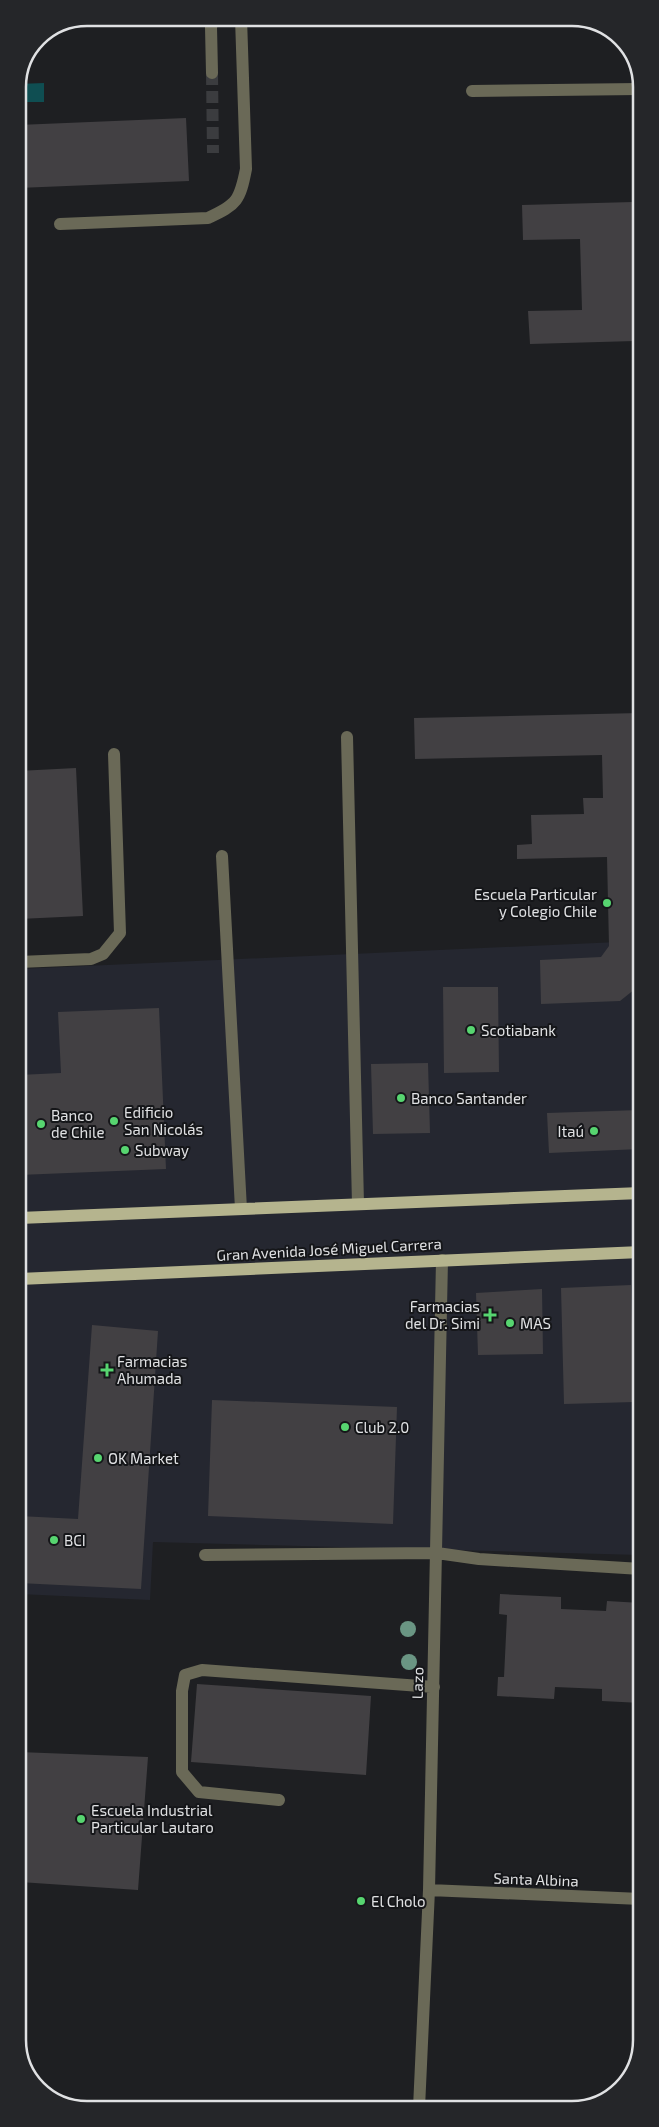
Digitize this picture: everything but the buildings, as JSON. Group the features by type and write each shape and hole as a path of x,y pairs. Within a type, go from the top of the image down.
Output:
{"main road":[{"path":"26,1218 633,1193"},
{"name":"Gran Avenida José Miguel Carrera","path":"26,1279 633,1252"}],"street":[{"path":"211,26 212,73"},
{"path":"60,224 208,218 227,209 241,194 246,169 241,26"},
{"path":"472,91 633,88"},
{"path":"347,737 358,1204"},
{"path":"26,962 91,959 103,954 120,933 114,754"},
{"path":"222,856 242,1209"},
{"name":"Lazo","path":"419,2101 429,1890 442,1260"},
{"path":"205,1555 437,1554 479,1559 633,1569"},
{"path":"279,1800 199,1792 190,1784 182,1772 182,1691 185,1675 202,1670 434,1687"},
{"name":"Santa Albina","path":"429,1890 633,1899"}],"shaded area":[{"path":"633,941 633,1555 153,1542 150,1600 26,1594 26,969"}],"water":[{"path":"44,83 44,102 26,102 26,84"}],"tunnel":[{"path":"212,73 213,153"}],"place":[{"name":"Escuela Particular y Colegio Chile","path":"607,903"},
{"name":"Scotiabank","path":"471,1030"},
{"name":"Banco Santander","path":"401,1098"},
{"name":"Edificio San Nicolás","path":"114,1121"},
{"name":"Banco de Chile","path":"41,1124"},
{"name":"Itaú","path":"594,1131"},
{"name":"Subway","path":"125,1150"},
{"name":"Farmacias del Dr. Simi","path":"490,1315"},
{"name":"MAS","path":"510,1323"},
{"name":"Farmacias Ahumada","path":"107,1370"},
{"name":"Club 2.0","path":"345,1427"},
{"name":"OK Market","path":"98,1458"},
{"name":"BCI","path":"54,1540"},
{"name":"Escuela Industrial Particular Lautaro","path":"81,1819"},
{"name":"El Cholo","path":"361,1901"}]}
